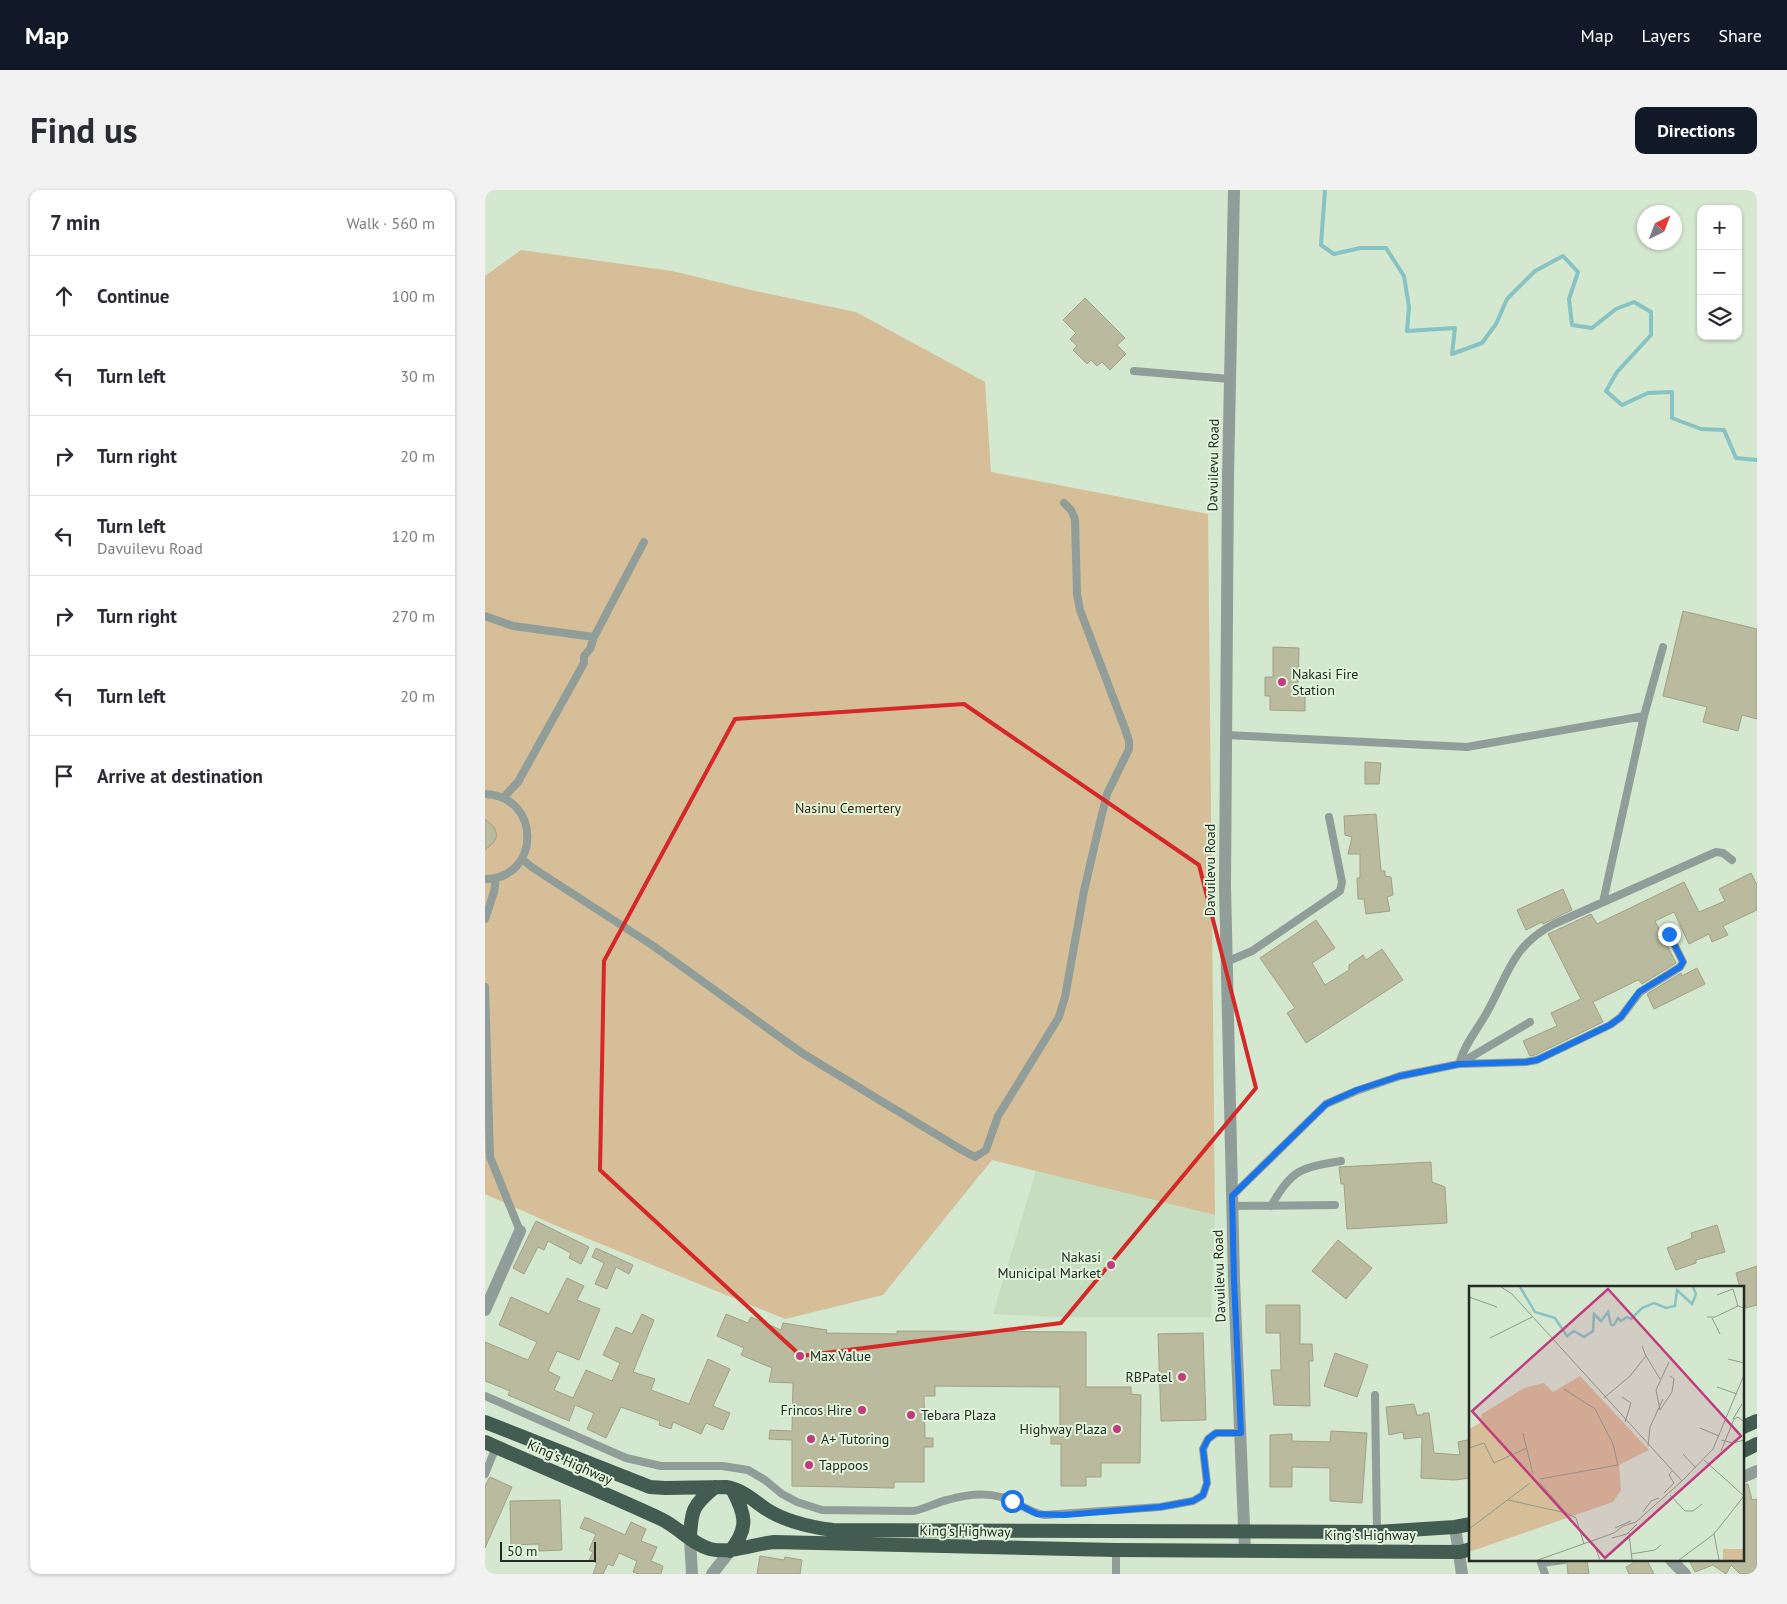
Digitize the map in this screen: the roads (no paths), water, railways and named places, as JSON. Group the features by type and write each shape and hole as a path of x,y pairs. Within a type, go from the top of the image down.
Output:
{"highway":[{"path":"1745,1426 1757,1421"},
{"name":"King's Highway","path":"485,1422 650,1487 715,1487 733,1489 753,1498 766,1509 783,1518 816,1528 833,1530 1377,1532 1469,1524"},
{"path":"1745,1450 1757,1444"},
{"name":"King's Highway","path":"491,1445 662,1520 700,1546 729,1551 774,1542 1116,1550 1465,1550"},
{"path":"690,1538 692,1513 698,1502 715,1487"},
{"path":"729,1551 739,1540 743,1522 742,1509 733,1489"}],"street":[{"name":"Davuilevu Road","path":"1234,190 1230,379 1225,886 1232,1201 1245,1551"},
{"path":"485,1310 520,1231"},
{"path":"1745,1476 1757,1471"},
{"path":"1455,1527 1465,1550 1462,1574"},
{"path":"690,1538 692,1574"},
{"path":"712,1574 729,1551"},
{"path":"1673,1562 1685,1574"}],"lane":[{"path":"1134,371 1230,379"},
{"path":"522,860 651,945 802,1053 864,1092 948,1143 975,1157 986,1150 998,1116 1059,1017 1065,997 1084,891 1102,812 1107,794 1129,749 1129,741 1125,729 1080,610 1077,594 1075,519 1071,510 1064,503"},
{"path":"503,798 519,782 581,669 584,663 584,656 590,648 644,542"},
{"path":"485,616 513,626 594,637"},
{"path":"1603,902 1644,716 1663,647"},
{"path":"1226,735 1467,747 1644,716"},
{"path":"485,794 503,798 519,810 528,830 528,840 522,860 511,871 496,878 485,879"},
{"path":"1226,962 1252,951 1340,891 1342,882 1329,817"},
{"path":"1459,1064 1467,1045 1487,1012 1511,964 1526,944 1543,929 1716,852 1723,853 1732,860"},
{"path":"485,919 494,892 496,878"},
{"path":"1232,1201 1326,1104 1357,1090 1400,1076 1459,1064 1537,1060 1610,1025 1621,1017 1639,992 1680,967 1683,962 1669,934"},
{"path":"485,987 487,1156 520,1231"},
{"path":"1459,1064 1530,1022"},
{"path":"1271,1206 1281,1189 1294,1175 1307,1167 1341,1161"},
{"path":"1232,1201 1271,1206 1335,1206"},
{"path":"1375,1395 1377,1532"},
{"path":"485,1396 627,1458 661,1466 722,1466 747,1470 765,1480 782,1494 797,1502 822,1510 913,1511 925,1509 945,1500 988,1494 1001,1497 1037,1514 1045,1515 1160,1507 1193,1501 1203,1495 1207,1483 1203,1449 1208,1439 1216,1433 1241,1433"},
{"path":"485,1474 491,1445"},
{"path":"1115,1574 1116,1550"},
{"path":"1540,1562 1545,1574"}],"waterway":[{"path":"1325,190 1321,245 1334,254 1360,248 1386,248 1404,276 1409,307 1407,331 1455,328 1452,354 1482,343 1496,324 1507,299 1535,271 1563,256 1578,272 1569,299 1572,325 1592,328 1616,309 1634,302 1651,312 1651,335 1617,372 1606,391 1622,405 1648,393 1672,392 1672,418 1701,429 1724,430 1736,458 1757,460"}],"place":[{"name":"Nakasi Fire Station","path":"1282,682"},
{"name":"Nakasi Municipal Market","path":"1111,1265"},
{"name":"Max Value","path":"800,1356"},
{"name":"RBPatel","path":"1182,1377"},
{"name":"Frincos Hire","path":"862,1410"},
{"name":"Tebara Plaza","path":"911,1415"},
{"name":"Highway Plaza","path":"1117,1429"},
{"name":"A+ Tutoring","path":"811,1439"},
{"name":"Tappoos","path":"809,1465"}],"park label":[{"name":"Nasinu Cemertery","path":"848,808"}]}
